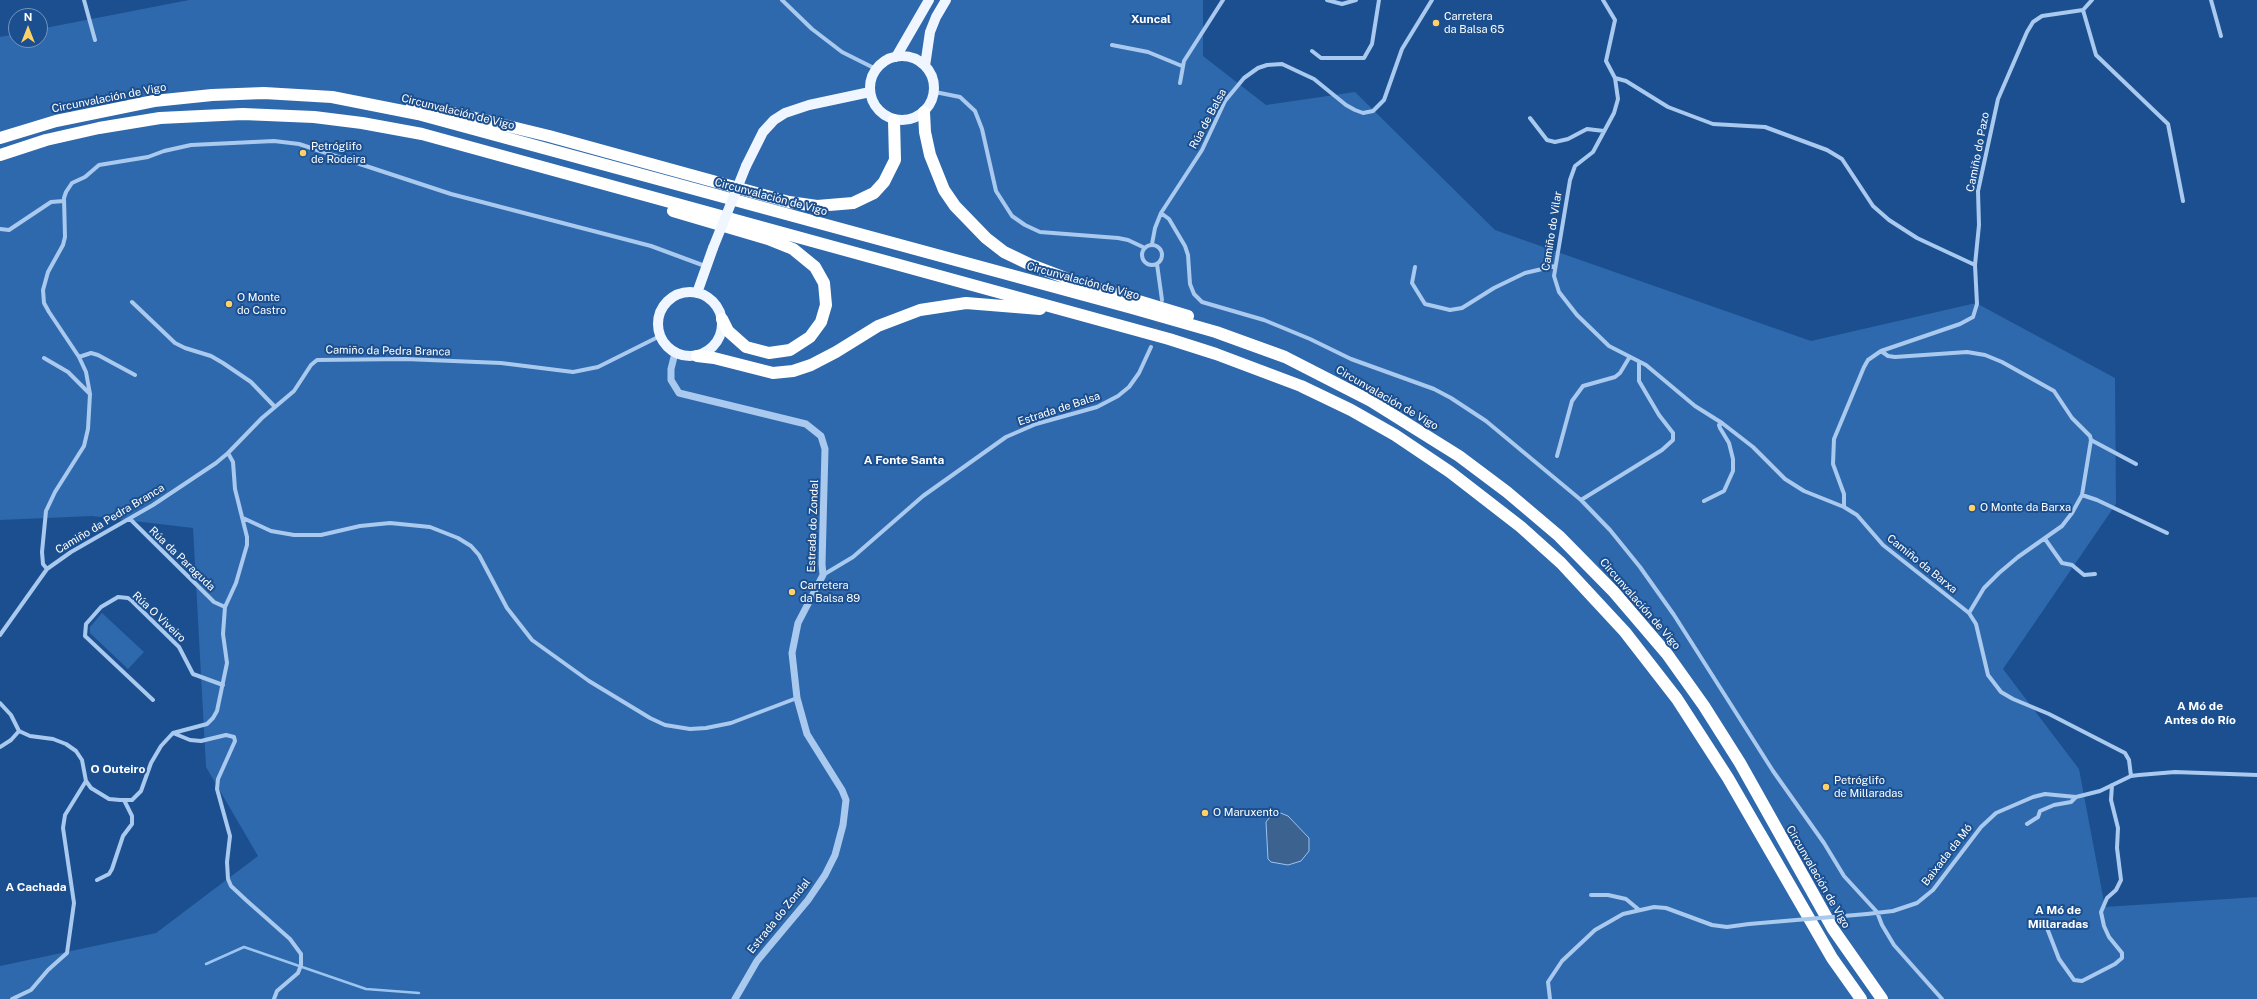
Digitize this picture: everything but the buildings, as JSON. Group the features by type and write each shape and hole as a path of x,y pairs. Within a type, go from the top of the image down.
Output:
{"highway":[{"name":"Circunvalación de Vigo","path":"0,138 56,121 154,100 212,95 264,94 332,97 418,114 1124,306 1216,332 1285,357 1371,401 1429,436 1507,492 1559,536 1589,566 1640,622 1704,706 1740,763 1832,929 1882,999"},
{"path":"332,97 363,96 450,112 549,136 789,202 817,206 853,203 874,192 884,182 895,160 894,120"},
{"path":"924,112 925,132 930,154 944,190 955,206 986,238 1004,252 1029,264 1079,283 1179,313 1200,321 1216,332"},
{"path":"0,154 54,138 99,128 160,118 243,114 314,117 422,134 1058,308 1216,354 1311,391 1351,410 1395,435 1450,472 1521,527 1561,563 1625,632 1677,699 1728,778 1832,958 1861,999"},
{"path":"627,190 652,205 768,239 793,249 815,267 824,283 826,305 821,322 810,337 790,350 769,353 746,346 728,331 722,319"},
{"path":"697,356 714,358 773,373 793,371 811,365 836,352 878,326 920,310 966,303 1036,309 1058,308"}],"main road":[{"path":"896,57 929,0"},
{"path":"925,66 930,32 936,16 946,0"},
{"path":"896,57 912,58 925,66 934,80 934,92 929,106 924,112 915,118 904,121 894,120 878,109 870,92 870,84 876,69 889,59 896,57"},
{"path":"697,293 706,266 746,166 763,132 774,120 785,113 809,105 870,92"},
{"path":"684,292 704,295 716,305 722,319 718,340 709,350 697,356 682,356 675,353 666,346 660,336 658,317 668,301 684,292"}],"street":[{"path":"84,0 95,40"},
{"path":"782,0 812,29 842,52 876,69"},
{"path":"1180,82 1182,66 1222,0"},
{"path":"1327,0 1342,4 1356,0"},
{"path":"1312,51 1321,58 1364,58 1372,44 1379,0"},
{"name":"Rúa de Balsa","path":"1152,244 1155,228 1161,213 1202,150 1225,101 1235,87 1251,72 1267,65 1282,64 1314,79 1346,105 1355,110 1364,113 1373,111 1384,100 1402,49 1432,0"},
{"name":"Camiño do Vilar","path":"1603,0 1615,20 1606,61 1615,78 1618,99 1614,113 1593,152 1575,166 1570,180 1555,266 1555,283 1577,315 1609,346 1629,358 1646,364 1695,406 1722,423 1753,447 1785,479 1804,491 1844,507"},
{"path":"2092,0 2083,10 2096,55 2168,124 2183,200"},
{"path":"2211,0 2221,36"},
{"name":"Camiño do Pazo","path":"1880,351 1960,324 1973,317 1977,304 1976,265 1979,225 1978,191 1991,124 1998,99 2026,32 2033,22 2042,16 2083,10"},
{"path":"1112,44 1148,52 1182,66"},
{"path":"1615,78 1626,81 1668,107 1713,124 1765,127 1827,150 1842,159 1873,206 1889,220 1917,238 1976,265"},
{"path":"934,92 960,97 975,112 982,129 994,187 1012,216 1025,225 1040,232 1118,238 1128,240 1145,248"},
{"path":"1530,118 1547,140 1555,142 1568,139 1587,129 1604,131"},
{"path":"47,569 43,564 42,552 46,511 55,492 84,446 88,429 90,394 86,372 79,357 49,312 43,297 48,272 63,245 65,237 64,200 66,192 72,183 85,177 99,166 148,158 164,151 191,145 287,142 299,144 451,194 651,246 706,266"},
{"path":"0,229 9,230 51,202 64,200"},
{"path":"1161,213 1169,219 1185,246 1188,255 1190,284 1194,294 1202,302 1264,320 1350,359 1446,395 1486,421 1581,500 1610,530 1640,567 1674,616 1773,771 1824,843 1844,876 1877,912 1882,925 1894,945 1942,999"},
{"path":"1152,244 1159,247 1163,253 1162,258 1157,264 1150,265 1144,261 1142,254 1145,248 1152,244"},
{"path":"1157,264 1162,300"},
{"path":"1415,267 1412,282 1425,304 1450,310 1462,308 1520,275 1555,266"},
{"path":"132,302 175,343 185,348 211,356 223,363 251,382 275,407"},
{"name":"Camiño da Pedra Branca","path":"0,635 47,569 71,552 130,519 177,490 228,453 275,407 294,391 311,364 322,359 405,359 501,363 565,372 580,372 598,367 660,336"},
{"name":"Estrada de Balsa","path":"823,575 853,557 923,496 1006,437 1036,424 1097,407 1118,396 1129,387 1139,373 1151,347"},
{"path":"1844,507 1844,494 1833,464 1834,439 1864,367 1873,356 1880,351 1888,356 1895,357 1967,352 1985,355 2002,362 2054,391 2072,418 2081,426 2091,440 2136,464"},
{"path":"79,357 91,353 98,355 136,375"},
{"name":"Estrada do Zondal","path":"675,353 671,369 671,380 679,392 696,398 798,422 811,427 821,436 824,442 826,460 822,564 823,575 798,623 792,653 798,698 807,734 842,790 846,800 843,826 835,855 825,875 808,900 757,961 735,999"},
{"path":"44,358 68,372 90,394"},
{"path":"1557,456 1572,401 1583,386 1615,377 1620,373 1629,358"},
{"path":"1581,500 1662,450 1673,440 1673,433 1659,415 1639,381 1639,362"},
{"path":"1704,501 1724,491 1733,471 1733,459 1729,443 1719,425 1722,423"},
{"path":"1969,613 1984,588 2018,556 2046,539 2062,526 2072,513 2082,495 2091,440"},
{"path":"0,703 11,715 18,730 30,736 53,739 66,744 76,751 82,760 86,781 97,793 109,799 132,800 141,791 151,763 161,746 173,733 207,724 217,711 227,663 223,634 225,608 236,583 247,545 243,518 236,494 233,462 228,453"},
{"path":"2082,495 2097,500 2167,534"},
{"name":"Camiño da Barxa","path":"1844,507 1857,515 1883,545 1969,613 1976,624 1988,675 2001,692 2125,753 2131,776"},
{"path":"243,518 271,531 294,535 321,535 360,526 390,523 430,527 458,538 471,546 479,555 507,608 532,640 589,681 650,718 665,725 690,729 706,728 758,714 798,698"},
{"name":"Rúa da Paraguda","path":"130,519 214,602 225,608"},
{"path":"2046,539 2062,563 2072,565 2084,575 2094,574"},
{"name":"Rúa O Viveiro","path":"153,700 84,634 86,624 101,607 118,597 128,598 179,647 193,674 223,685"},
{"path":"0,747 11,740 18,730"},
{"path":"173,733 190,740 201,741 226,735 234,737 235,741 218,779 216,789 230,836 227,862 228,879 236,890 290,939 301,954 301,965 298,973 277,991 274,999"},
{"name":"Baixada da Mó","path":"1550,999 1548,982 1562,961 1594,930 1609,920 1638,909 1654,906 1666,908 1712,925 1727,927 1893,911 1917,903 1933,890 1981,827 2001,810 2033,796 2045,794 2076,797 2100,791 2131,776 2175,772 2257,775"},
{"path":"12,999 31,990 48,970 67,953 74,903 63,828 65,815 86,781"},
{"path":"2047,928 2060,959 2074,980 2082,980 2115,964 2122,958 2122,952 2109,937 2104,926 2101,912 2107,898 2116,890 2121,880 2117,848 2118,828 2111,800 2112,785"},
{"path":"2027,824 2038,817 2040,811 2054,805 2071,802 2076,797"},
{"path":"97,880 109,874 123,836 132,824 132,816 124,800"},
{"path":"1591,895 1608,895 1626,900 1638,909"}],"shaded area":[{"path":"189,0 1203,0 1203,56 1266,105 1355,92 1495,230 1811,341 1976,303 2115,378 2116,504 2003,669 2079,769 2105,907 2257,897 2257,999 0,999 0,966 156,933 258,856 206,767 193,528 92,516 0,520 0,37 8,36 8,48 48,48 48,27"},
{"path":"102,613 144,652 128,669 90,633 90,627"},
{"path":"1278,812 1288,816 1309,838 1309,851 1301,861 1288,865 1271,862 1268,859 1266,822 1273,813"}],"waterway":[{"path":"206,964 244,947 366,989 419,993"}],"tunnel":[{"path":"1151,347 1159,318"}],"place":[{"name":"Carretera da Balsa 65","path":"1436,23"},
{"name":"Petróglifo de Rodeira","path":"303,153"},
{"name":"O Monte do Castro","path":"229,304"},
{"name":"O Monte da Barxa","path":"1972,508"},
{"name":"Carretera da Balsa 89","path":"792,592"},
{"name":"Petróglifo de Millaradas","path":"1826,787"},
{"name":"O Maruxento","path":"1205,813"}],"district":[{"name":"Xuncal","path":"1151,19"},
{"name":"A Fonte Santa","path":"904,460"},
{"name":"A Mó de Antes do Río","path":"2200,713"},
{"name":"O Outeiro","path":"118,769"},
{"name":"A Cachada","path":"36,887"},
{"name":"A Mó de Millaradas","path":"2058,917"}]}
